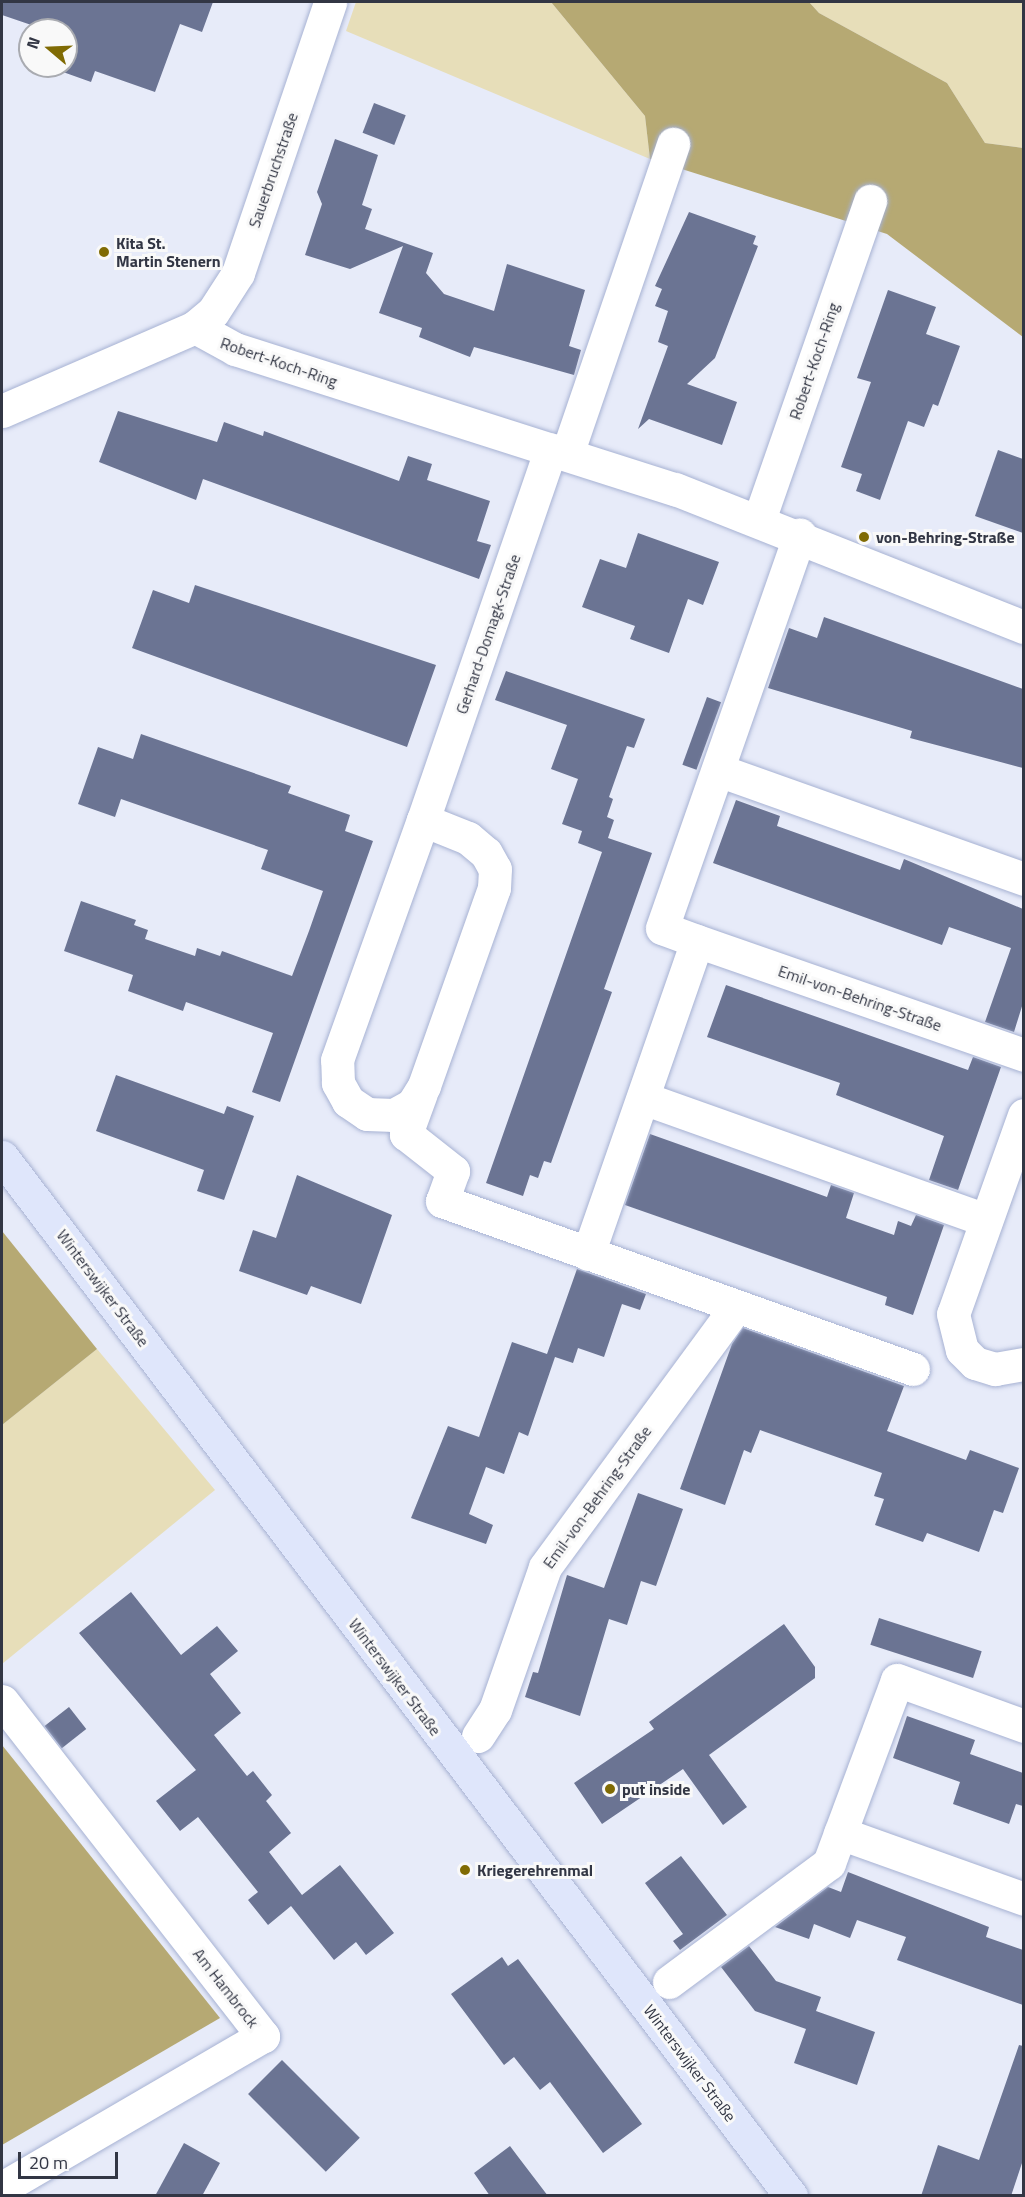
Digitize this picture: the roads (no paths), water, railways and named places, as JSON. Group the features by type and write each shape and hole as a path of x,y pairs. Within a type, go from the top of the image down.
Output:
{"main road":[{"name":"Winterswijker Straße","path":"2,1157 791,2196"}],"street":[{"name":"Sauerbruchstraße","path":"195,327 238,273 330,2"},
{"path":"559,451 673,144"},
{"name":"Robert-Koch-Ring","path":"759,520 870,201"},
{"path":"2,411 195,327"},
{"name":"Robert-Koch-Ring","path":"195,327 235,349 559,451 759,520 1023,627"},
{"name":"Gerhard-Domagk-Straße","path":"424,1086 412,1105 394,1115 368,1114 348,1101 338,1083 337,1060 559,451"},
{"name":"Emil-von-Behring-Straße","path":"800,535 662,928 1023,1055"},
{"path":"718,770 1023,879"},
{"name":"Gerhard-Domagk-Straße","path":"423,820 468,838 495,869 494,888 406,1134 453,1171 442,1201 588,1254"},
{"path":"697,941 588,1254 913,1370"},
{"path":"643,1098 986,1220"},
{"path":"1023,1114 953,1314 955,1333 975,1363 994,1369 1023,1364"},
{"name":"Emil-von-Behring-Straße","path":"478,1736 495,1710 545,1567 735,1308"},
{"path":"669,1982 829,1863 897,1680 1023,1726"},
{"name":"Am Hambrock","path":"2,1701 263,2036 2,2188"},
{"path":"840,1833 1023,1899"}],"place":[{"name":"Kita St. Martin Stenern","path":"104,252"},
{"name":"von-Behring-Straße","path":"864,537"},
{"name":"put inside","path":"610,1789"},
{"name":"Kriegerehrenmal","path":"465,1870"}]}
